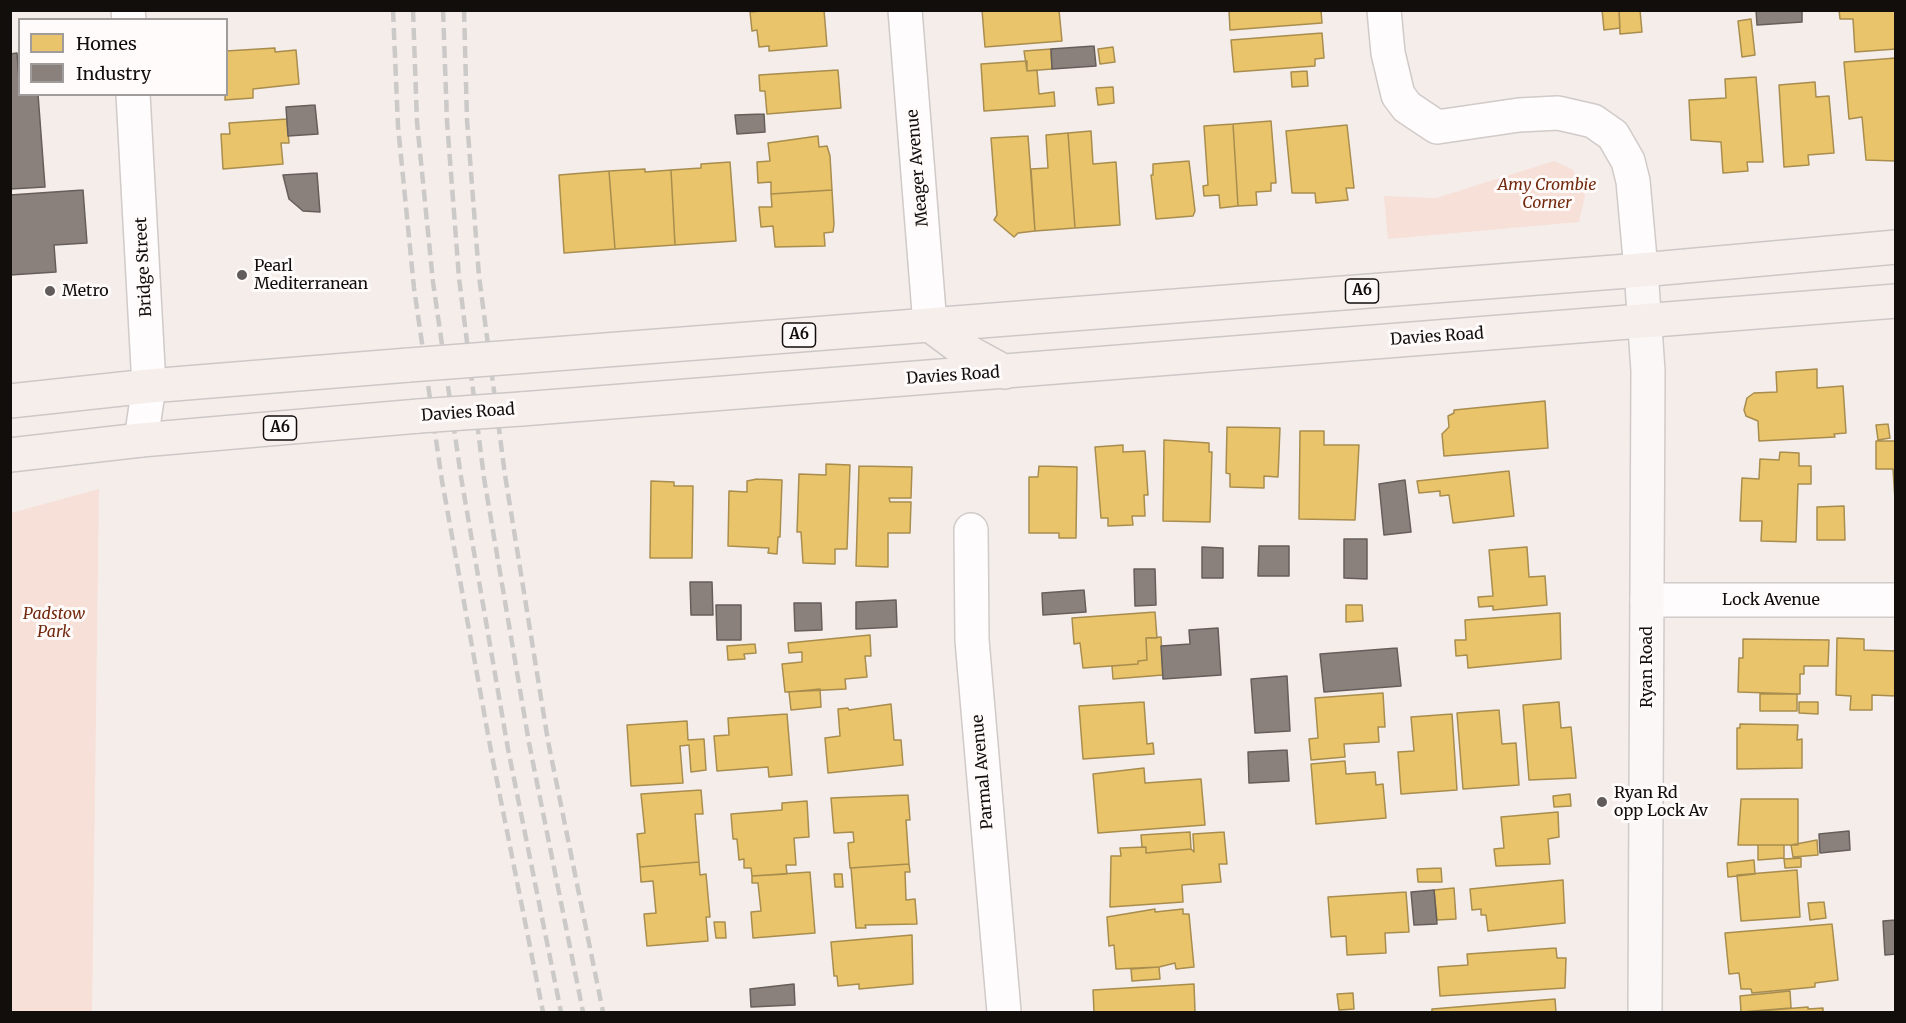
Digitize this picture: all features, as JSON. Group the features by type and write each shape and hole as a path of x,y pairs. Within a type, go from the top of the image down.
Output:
{"highway":[{"name":"A6","path":"10,401 149,386 1641,270 1896,248"},
{"name":"Davies Road","path":"10,455 141,440 419,416 1896,301"},
{"path":"930,325 961,348 1005,372"}],"main road":[{"name":"Ryan Road","path":"1641,270 1648,371 1645,1012"}],"street":[{"name":"Meager Avenue","path":"905,10 930,325"},
{"path":"1384,10 1388,53 1398,95 1407,107 1437,128 1520,115 1558,113 1593,121 1613,135 1628,161 1633,181 1641,270"},
{"name":"Bridge Street","path":"133,96 149,386 141,440"},
{"name":"Parmal Avenue","path":"971,530 972,640 1004,1012"},
{"name":"Lock Avenue","path":"1647,600 1896,600"}],"green space":[{"name":"Amy Crombie Corner","path":"1554,161 1572,169 1580,182 1585,196 1579,222 1388,239 1384,196 1436,198"},
{"name":"Padstow Park","path":"99,489 92,1012 11,1012 11,513"}],"building: Homes":[{"path":"824,10 827,46 769,51 769,46 759,47 757,30 752,31 750,12"},
{"path":"982,10 1059,10 1062,41 985,47"},
{"path":"1229,10 1321,10 1322,23 1230,30"},
{"path":"1602,10 1619,10 1620,28 1604,30"},
{"path":"1619,10 1640,10 1642,32 1620,34"},
{"path":"1839,10 1896,10 1896,49 1855,52 1853,19 1840,19"},
{"path":"1751,19 1755,55 1742,57 1738,21"},
{"path":"1322,33 1324,58 1315,59 1315,66 1234,72 1231,40"},
{"path":"1113,47 1115,62 1100,64 1098,49"},
{"path":"275,48 275,52 296,50 299,84 253,89 253,98 225,100 225,96 228,96 228,51"},
{"path":"1051,49 1052,69 1027,71 1024,51"},
{"path":"1896,58 1896,161 1866,160 1862,117 1849,119 1844,62"},
{"path":"1027,61 1027,71 1037,70 1039,94 1054,92 1055,106 984,111 981,64"},
{"path":"838,70 841,108 767,114 765,91 760,91 759,75"},
{"path":"1307,71 1308,86 1292,87 1291,72"},
{"path":"1756,77 1763,162 1747,162 1748,171 1723,173 1721,142 1691,140 1689,100 1726,98 1725,79"},
{"path":"1815,82 1816,97 1829,96 1834,153 1808,155 1809,165 1784,167 1779,85"},
{"path":"1113,87 1114,103 1098,105 1096,88"},
{"path":"287,119 289,143 281,143 283,164 223,169 221,134 230,134 229,123"},
{"path":"1271,121 1276,183 1271,183 1271,191 1256,192 1257,205 1238,206 1233,124"},
{"path":"1233,124 1238,206 1220,208 1219,195 1204,196 1203,186 1208,185 1204,126"},
{"path":"1347,125 1354,188 1346,188 1348,200 1316,203 1315,193 1292,193 1286,131"},
{"path":"1091,131 1093,164 1116,162 1120,225 1075,228 1068,133"},
{"path":"1068,133 1075,228 1035,231 1031,169 1048,168 1046,135"},
{"path":"818,136 819,147 827,146 830,156 832,190 771,194 771,182 758,183 757,162 770,161 768,143"},
{"path":"1028,136 1035,231 1018,233 1014,237 994,220 997,215 991,138"},
{"path":"1189,161 1195,211 1193,216 1156,219 1151,175 1153,175 1153,164"},
{"path":"730,162 736,241 675,245 671,170 701,168 701,164"},
{"path":"645,169 645,172 671,170 675,245 615,249 609,171"},
{"path":"609,171 615,249 564,253 559,175"},
{"path":"832,190 833,232 824,233 825,246 775,247 773,226 761,227 759,207 772,207 771,194"},
{"path":"1817,369 1817,388 1843,386 1846,433 1834,434 1835,437 1759,441 1758,421 1746,416 1744,410 1747,398 1754,393 1777,392 1776,372"},
{"path":"1545,401 1548,448 1444,456 1442,434 1449,427 1448,416 1454,413 1454,410"},
{"path":"1888,424 1890,438 1878,440 1876,425"},
{"path":"1227,427 1280,428 1278,477 1264,476 1264,488 1230,487 1230,474 1226,473"},
{"path":"1300,431 1324,431 1324,445 1359,445 1355,520 1299,519"},
{"path":"1164,440 1209,443 1209,452 1212,452 1210,522 1163,521"},
{"path":"1876,441 1895,441 1896,515 1893,469 1876,469"},
{"path":"1123,445 1123,452 1145,451 1148,495 1144,495 1145,516 1132,516 1133,525 1108,526 1108,518 1101,518 1095,447"},
{"path":"1780,452 1799,453 1799,466 1811,466 1811,484 1798,484 1796,542 1761,541 1762,521 1740,521 1742,478 1759,479 1760,459 1779,460"},
{"path":"826,464 850,465 847,549 835,549 835,564 803,563 801,532 797,532 799,474 826,475"},
{"path":"859,466 912,467 911,498 889,498 890,502 911,502 910,533 888,533 888,567 856,566"},
{"path":"1039,466 1077,467 1076,538 1059,538 1059,533 1029,533 1029,477 1038,477"},
{"path":"1509,471 1514,516 1453,523 1449,495 1440,496 1440,491 1419,493 1417,481"},
{"path":"782,480 780,537 778,537 777,554 768,553 769,548 728,546 729,491 747,492 747,481"},
{"path":"651,481 674,482 674,486 693,486 692,558 650,558"},
{"path":"1844,506 1845,540 1817,540 1817,507"},
{"path":"1527,547 1529,577 1545,576 1547,605 1493,610 1493,606 1479,607 1478,597 1493,596 1489,550"},
{"path":"1346,605 1362,605 1363,621 1346,622"},
{"path":"1155,612 1157,638 1146,638 1147,660 1138,661 1138,664 1083,668 1080,643 1074,644 1072,618"},
{"path":"1560,613 1561,659 1468,668 1467,655 1456,656 1455,640 1466,640 1465,620"},
{"path":"870,635 871,656 865,656 867,677 845,679 846,689 785,692 782,664 802,662 802,652 789,653 788,643"},
{"path":"1161,637 1163,675 1113,679 1112,666 1138,664 1138,661 1147,660 1146,638"},
{"path":"1837,638 1864,639 1864,650 1896,651 1896,696 1872,695 1872,710 1850,710 1851,696 1836,695"},
{"path":"1743,639 1829,640 1828,666 1804,666 1804,674 1800,674 1800,694 1738,692 1739,658 1743,658"},
{"path":"755,644 756,653 744,654 745,659 728,660 727,646"},
{"path":"820,689 821,707 791,710 789,692"},
{"path":"1383,693 1385,727 1378,727 1379,742 1344,744 1345,757 1311,760 1309,739 1318,738 1315,698"},
{"path":"1760,694 1797,694 1797,711 1760,711"},
{"path":"1144,702 1147,744 1153,743 1154,754 1083,759 1079,706"},
{"path":"1559,702 1561,728 1571,727 1576,778 1529,780 1523,705"},
{"path":"1799,702 1818,702 1818,714 1799,713"},
{"path":"891,704 894,740 901,740 903,765 828,773 825,738 840,736 838,709 848,708 849,710"},
{"path":"1499,710 1502,744 1516,743 1519,785 1463,789 1457,713"},
{"path":"787,714 792,775 769,777 768,767 717,771 714,736 729,735 728,718"},
{"path":"1452,714 1457,790 1401,794 1398,752 1414,751 1411,717"},
{"path":"687,721 688,740 704,739 706,770 691,772 689,745 680,746 683,783 631,786 627,725"},
{"path":"1740,724 1798,725 1797,740 1802,739 1802,768 1737,769 1737,728 1740,728"},
{"path":"1345,761 1346,774 1375,772 1376,785 1383,784 1386,818 1316,824 1311,764"},
{"path":"1144,768 1145,783 1201,779 1205,825 1098,833 1093,774"},
{"path":"701,790 703,814 695,814 699,862 640,867 637,834 645,833 641,794"},
{"path":"1570,794 1571,806 1554,807 1553,796"},
{"path":"908,795 910,820 906,820 909,864 850,868 848,843 854,842 853,832 834,833 831,798"},
{"path":"1741,799 1798,799 1798,845 1738,845"},
{"path":"807,801 809,837 794,838 796,865 786,865 787,874 752,876 751,868 744,868 744,859 739,860 737,839 733,839 731,814 782,810 782,803"},
{"path":"1558,812 1559,837 1548,839 1550,864 1496,866 1494,849 1504,848 1501,817"},
{"path":"1190,832 1191,849 1146,853 1146,847 1142,847 1141,835"},
{"path":"1224,832 1227,864 1219,864 1221,882 1182,885 1183,902 1110,907 1111,856 1121,856 1120,848 1146,847 1146,853 1191,849 1194,852 1193,834"},
{"path":"1817,840 1818,855 1793,857 1791,845"},
{"path":"1758,845 1784,845 1784,858 1758,860"},
{"path":"1801,858 1801,867 1785,868 1784,859"},
{"path":"1754,860 1755,874 1728,877 1727,863"},
{"path":"699,862 700,875 706,874 710,917 706,917 708,941 647,946 644,914 656,913 653,881 641,882 640,867"},
{"path":"909,864 910,872 905,872 906,900 915,899 917,924 865,925 866,928 856,928 851,868"},
{"path":"1441,868 1442,882 1418,882 1417,869"},
{"path":"1797,870 1800,917 1741,921 1737,875"},
{"path":"810,872 815,933 753,938 751,912 761,911 758,883 752,883 752,876"},
{"path":"834,874 842,874 843,887 835,887"},
{"path":"1563,880 1565,923 1488,931 1486,915 1481,915 1481,909 1472,910 1470,889"},
{"path":"1454,888 1456,919 1437,920 1434,890"},
{"path":"1406,892 1409,932 1385,933 1386,953 1347,955 1346,936 1331,937 1328,897"},
{"path":"1824,902 1826,918 1810,920 1808,903"},
{"path":"1155,909 1155,912 1183,909 1183,914 1189,914 1194,967 1176,969 1175,963 1159,967 1116,969 1114,945 1109,946 1107,917"},
{"path":"714,922 725,922 726,938 716,938"},
{"path":"1832,924 1838,980 1815,983 1815,987 1752,993 1751,989 1741,989 1739,973 1729,974 1725,933"},
{"path":"912,935 913,984 859,989 859,984 838,986 837,976 834,976 831,942"},
{"path":"1556,948 1557,958 1566,958 1565,988 1440,996 1438,967 1468,965 1467,954"},
{"path":"1159,967 1160,979 1132,981 1131,969"},
{"path":"1194,984 1195,1012 1094,1012 1093,990"},
{"path":"1790,991 1791,1008 1741,1012 1740,996"},
{"path":"1353,993 1354,1009 1339,1010 1337,994"},
{"path":"1555,999 1556,1012 1432,1012 1432,1009"},
{"path":"1808,1007 1808,1009 1823,1008 1823,1012 1746,1012"}],"building: Industry":[{"path":"1756,10 1802,10 1802,22 1757,25"},
{"path":"1094,46 1096,66 1052,69 1051,49"},
{"path":"17,53 18,96 38,96 45,187 10,189 10,54"},
{"path":"315,105 318,134 288,136 286,107"},
{"path":"764,114 765,132 737,134 735,115"},
{"path":"317,173 320,212 303,211 289,199 283,175"},
{"path":"83,190 87,243 54,245 56,272 10,275 10,195"},
{"path":"1405,480 1411,532 1384,535 1379,484"},
{"path":"1344,539 1367,539 1367,579 1344,578"},
{"path":"1259,546 1289,546 1289,576 1258,576"},
{"path":"1202,547 1223,548 1223,578 1202,578"},
{"path":"1134,569 1155,569 1156,605 1135,606"},
{"path":"690,582 712,582 713,615 691,615"},
{"path":"1084,590 1086,612 1043,615 1042,593"},
{"path":"896,600 897,627 856,629 856,602"},
{"path":"794,603 821,603 822,630 795,631"},
{"path":"716,605 741,605 741,640 717,640"},
{"path":"1218,628 1221,675 1163,679 1161,646 1190,644 1189,630"},
{"path":"1397,648 1401,686 1324,692 1320,654"},
{"path":"1287,676 1290,731 1255,733 1251,679"},
{"path":"1287,750 1289,781 1249,783 1248,752"},
{"path":"1849,831 1850,850 1820,853 1819,834"},
{"path":"1434,890 1437,924 1414,925 1411,892"},
{"path":"1896,920 1896,954 1885,955 1883,921"},
{"path":"794,984 795,1005 751,1007 750,989"}],"railway":[{"path":"393,10 398,126 414,288 442,481 491,751 543,1012"},
{"path":"413,10 417,122 433,282 461,477 508,749 561,1012"},
{"path":"443,10 447,121 459,278 484,478 529,743 583,1012"},
{"path":"464,10 467,120 479,276 505,475 548,741 603,1012"}],"place":[{"name":"Pearl Mediterranean","path":"242,275"},
{"name":"Metro","path":"50,291"},
{"name":"Ryan Rd opp Lock Av","path":"1602,802"}]}
